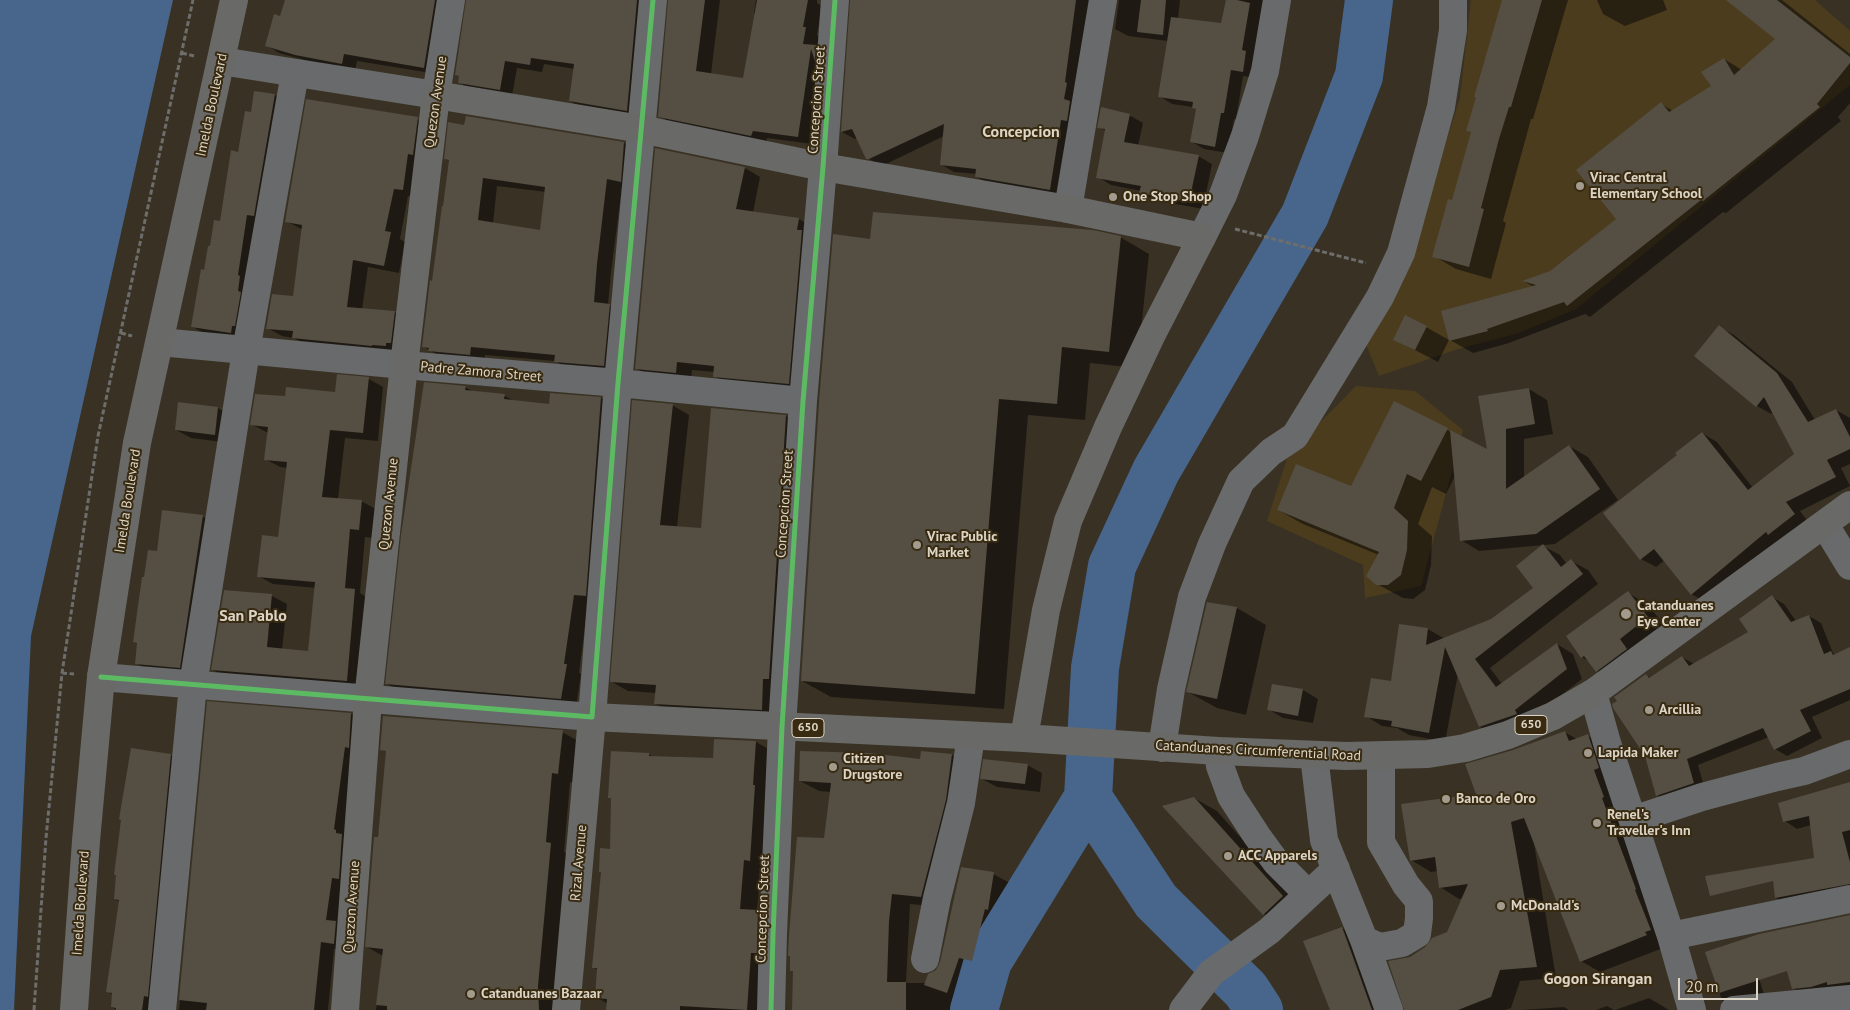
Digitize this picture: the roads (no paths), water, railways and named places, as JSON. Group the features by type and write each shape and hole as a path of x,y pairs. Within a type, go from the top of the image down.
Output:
{"main road":[{"name":"Imelda Boulevard","path":"74,1010 86,841 101,677 137,443 234,0"},
{"path":"436,95 641,129 823,167 1068,209 1202,237 1152,334 1112,418 1068,522 1046,610 1024,738"},
{"name":"Quezon Avenue","path":"345,1010 368,700 404,365 436,95"},
{"name":"Catanduanes Circumferential Road","path":"592,717 1024,738 1218,751 1314,755 1381,756 1428,754 1465,748 1508,735 1553,716 1593,692 1850,506"},
{"name":"Rizal Avenue","path":"566,1010 592,717"}],"street":[{"name":"Quezon Avenue","path":"436,95 451,0"},
{"path":"101,677 193,686 592,717 618,383 653,0"},
{"name":"Concepcion Street","path":"772,1010 773,934 782,727 803,401 835,0"},
{"path":"1068,209 1104,0"},
{"path":"1202,237 1223,195 1245,136 1262,80 1277,0"},
{"path":"1155,747 1171,689 1192,597 1212,544 1241,481 1271,452 1295,436 1380,297 1401,253 1441,107 1453,30 1453,0"},
{"path":"221,61 436,95"},
{"path":"162,1010 193,686 246,351 295,72"},
{"name":"Padre Zamora Street","path":"160,342 803,401"},
{"path":"1825,525 1850,566"},
{"path":"1593,692 1671,936 1692,1010"},
{"path":"924,959 961,803 971,736"},
{"path":"1218,751 1220,766 1231,796 1276,862 1308,894"},
{"path":"1633,820 1702,797 1804,771 1850,754"},
{"path":"1314,755 1324,840 1364,940 1389,1010"},
{"path":"1364,940 1380,947 1402,943 1417,934 1420,918 1419,901 1406,885 1381,842 1381,756"},
{"path":"1183,1010 1211,973 1269,931 1336,869"},
{"path":"1671,936 1850,899"},
{"path":"1734,1010 1850,999"}],"water":[{"path":"0,0 173,0 31,636 14,1010 0,1010"}],"waterway":[{"path":"1259,1010 1246,990 1156,901 1088,798 1095,668 1112,566 1156,471 1305,215 1359,76 1369,0"},
{"path":"974,1010 988,961 1088,798"}],"place":[{"name":"Virac Central Elementary School","path":"1580,186"},
{"name":"One Stop Shop","path":"1113,197"},
{"name":"Virac Public Market","path":"917,545"},
{"name":"Catanduanes Eye Center","path":"1626,614"},
{"name":"Arcillia","path":"1649,710"},
{"name":"Lapida Maker","path":"1588,753"},
{"name":"Citizen Drugstore","path":"833,767"},
{"name":"Banco de Oro","path":"1446,799"},
{"name":"Renel's Traveller's Inn","path":"1597,823"},
{"name":"ACC Apparels","path":"1228,856"},
{"name":"McDonald's","path":"1501,906"},
{"name":"Catanduanes Bazaar","path":"471,994"}],"district":[{"name":"Concepcion","path":"1021,132"},
{"name":"San Pablo","path":"253,616"},
{"name":"Gogon Sirangan","path":"1598,979"}]}
